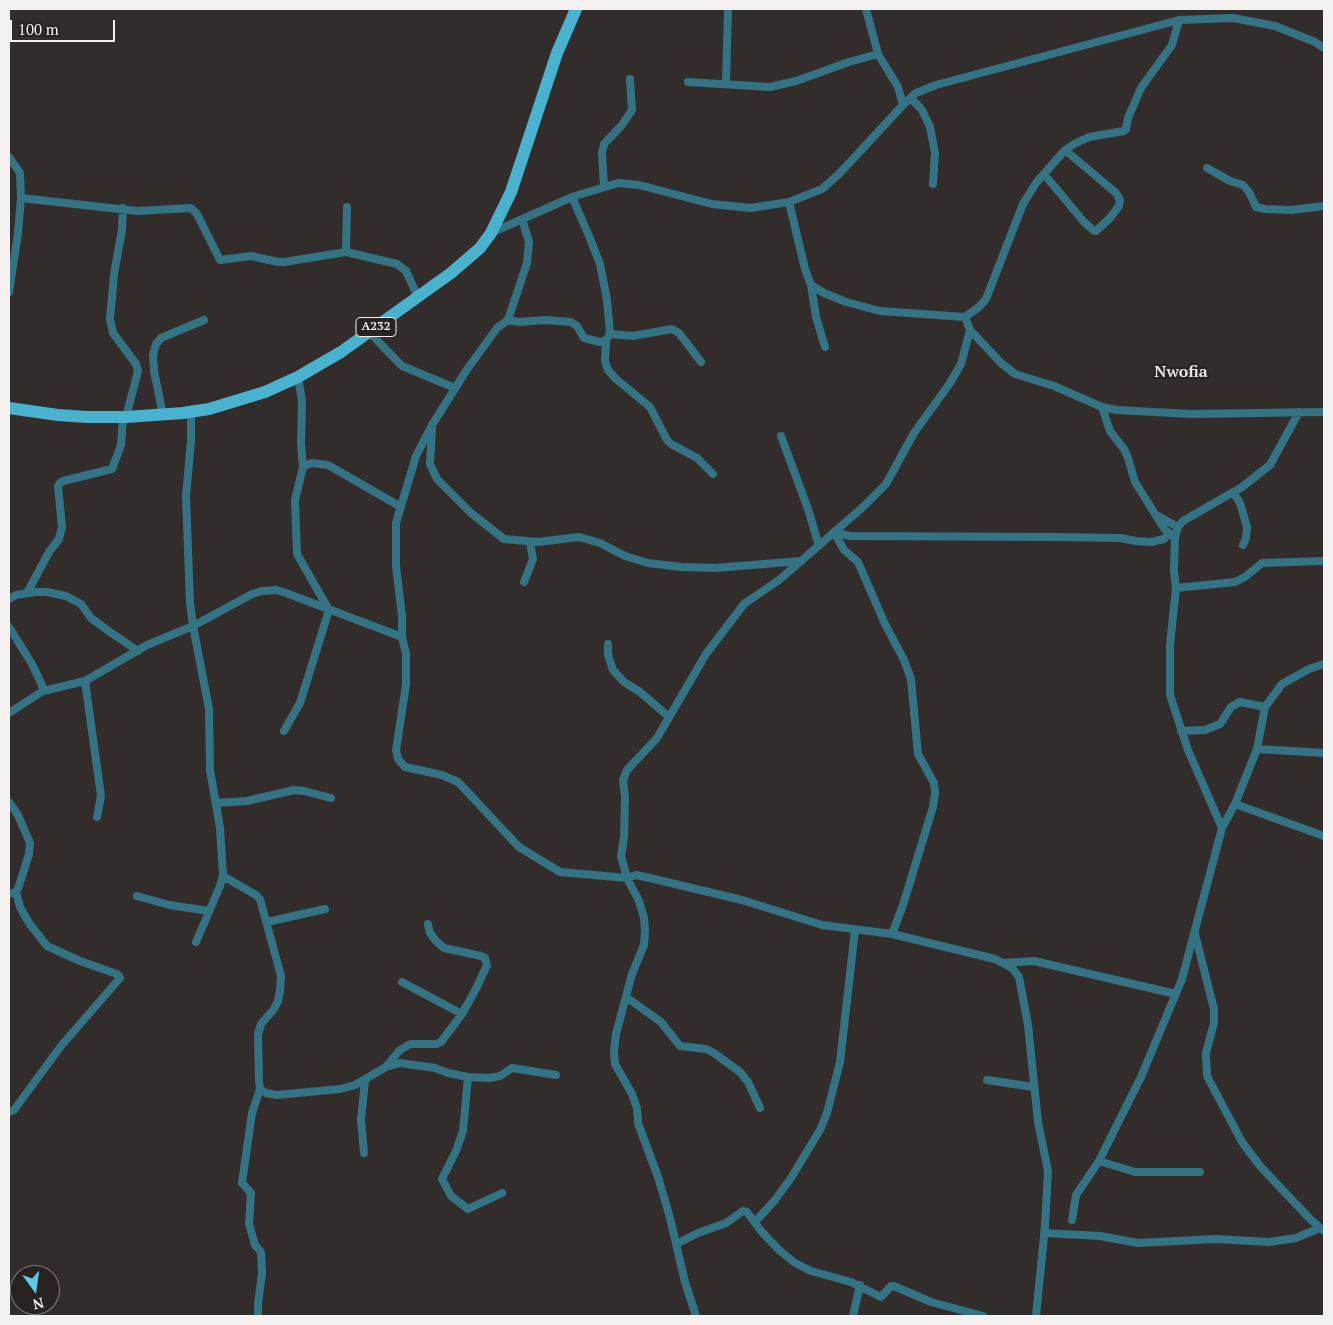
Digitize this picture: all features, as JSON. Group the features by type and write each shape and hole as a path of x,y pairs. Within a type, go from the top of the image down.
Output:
{"main road":[{"name":"A232","path":"9,408 58,415 124,418 191,412 235,402 265,392 298,377 334,356 369,332 468,260 491,233 512,192 557,53 576,9"}],"street":[{"path":"726,84 728,9"},
{"path":"866,9 878,54 898,88 903,104"},
{"path":"491,233 572,197 618,183 639,185 712,204 750,208 789,202 822,189 839,174 903,104 916,93 936,85 1179,20 1233,18 1275,26 1315,42 1324,48"},
{"path":"811,285 824,293 846,302 880,311 965,317 979,307 986,299 1023,204 1036,183 1065,150 1074,144 1090,137 1126,129 1128,118 1141,88 1172,45 1179,20"},
{"path":"688,82 770,87 796,81 878,54"},
{"path":"604,186 602,153 604,144 622,125 632,110 630,79"},
{"path":"911,98 922,110 930,127 935,153 933,184"},
{"path":"1044,174 1084,222 1093,230 1096,231 1109,219 1120,206 1120,200 1116,194 1065,150"},
{"path":"9,157 20,173 21,198 9,292"},
{"path":"1207,168 1230,181 1243,185 1249,192 1256,207 1291,210 1324,206"},
{"path":"572,197 600,264 607,300 608,337 605,361 608,370 650,407 667,440 697,458 713,474"},
{"path":"21,198 154,211 191,208 220,260 251,256 284,262 346,252 397,264 406,272 418,297"},
{"path":"789,202 805,269 811,285 816,317 825,347"},
{"path":"346,207 346,252"},
{"path":"27,593 49,552 59,539 62,526 58,486 63,481 112,469 121,445 124,418 138,371 136,364 113,333 110,319 114,274 122,230 123,208"},
{"path":"522,219 529,242 527,262 508,320 497,328 432,425 416,456 396,523 396,566 402,616 402,637 406,654 406,685 396,750 398,759 405,767 442,775 458,782 519,848 560,872 627,878 636,875 742,900 822,926 892,934 995,959 1012,968 1019,977 1028,1026 1038,1122 1048,1171 1036,1316"},
{"path":"965,317 970,330 1001,363 1016,374 1054,386 1102,407 1117,410 1183,414 1324,412"},
{"path":"163,416 154,371 153,355 156,344 161,338 204,320"},
{"path":"508,320 519,322 544,320 571,322 577,326 584,338 600,342 608,337 633,336 672,329 679,333 701,362"},
{"path":"696,1316 685,1282 658,1177 638,1123 637,1108 632,1094 615,1064 616,1034 632,974 644,945 645,931 644,918 639,901 627,878 621,856 625,797 623,780 627,770 657,738 706,654 744,604 779,580 863,507 886,484 914,433 950,383 961,364 970,330"},
{"path":"369,332 402,366 455,388"},
{"path":"284,731 300,703 329,610 297,554 295,500 303,467 301,444 302,401 298,377"},
{"path":"1102,407 1110,430 1124,449 1128,458 1135,482 1158,516 1159,522 1172,536 1176,588 1170,645 1170,695 1188,750 1222,828"},
{"path":"191,412 191,441 186,496 193,626 209,709 210,770 220,828 223,876 196,942"},
{"path":"834,532 850,536 1120,538 1151,542 1164,539 1172,536 1178,527 1191,516 1255,478 1270,465 1299,412"},
{"path":"432,425 430,464 432,472 472,513 504,539 530,542 579,537 600,543 625,556 648,563 681,567 716,568 801,561"},
{"path":"781,436 808,509 819,546"},
{"path":"303,467 311,464 328,465 401,506"},
{"path":"1233,492 1240,503 1247,527 1243,545"},
{"path":"1158,516 1178,527"},
{"path":"834,532 844,550 858,562 904,660 911,680 918,754 934,783 933,807 903,905 892,934"},
{"path":"524,582 533,559 530,542"},
{"path":"1176,588 1235,582 1245,577 1262,563 1324,561"},
{"path":"9,713 43,691 85,682 147,645 193,626 252,594 262,591 276,590 402,637"},
{"path":"9,599 16,595 27,593 47,592 66,596 81,604 92,618 138,651"},
{"path":"9,628 32,664 43,691"},
{"path":"608,644 608,655 613,670 624,682 640,692 669,717"},
{"path":"1072,1220 1076,1195 1099,1160 1141,1077 1182,979 1222,828 1235,804 1257,749 1265,707 1282,684 1309,669 1324,664"},
{"path":"85,682 101,796 97,817"},
{"path":"1181,731 1205,730 1220,724 1231,708 1240,702 1265,707"},
{"path":"1257,749 1324,753"},
{"path":"216,802 247,801 294,790 331,798"},
{"path":"9,802 18,815 30,843 29,854 19,886 12,893 29,924 47,946 80,961 117,974 120,978 61,1046 14,1110 9,1112"},
{"path":"1235,804 1324,836"},
{"path":"223,876 256,895 264,908 281,976 280,991 274,1009 261,1024 258,1034 260,1089 252,1113 242,1183 251,1193 249,1224 255,1245 261,1252 262,1274 258,1316"},
{"path":"137,896 169,905 209,912"},
{"path":"267,922 325,909"},
{"path":"260,1089 266,1093 277,1095 340,1089 355,1085 386,1067 399,1051 410,1044 436,1044 441,1042 462,1014 486,969 487,961 481,956 444,948 430,933 428,924"},
{"path":"755,1222 775,1200 791,1178 820,1130 827,1113 840,1062 854,930"},
{"path":"1195,932 1214,1009 1214,1023 1206,1053 1206,1076 1242,1142 1260,1166 1311,1220 1322,1229"},
{"path":"1004,963 1034,961 1176,994"},
{"path":"402,982 462,1014"},
{"path":"626,997 661,1022 680,1046 706,1049 740,1072 748,1082 760,1108"},
{"path":"386,1067 414,1064 468,1078 500,1076 512,1068 556,1075"},
{"path":"468,1078 463,1131 456,1152 442,1179 451,1196 468,1208 502,1193"},
{"path":"364,1153 361,1120 365,1080"},
{"path":"987,1080 1034,1087"},
{"path":"1099,1160 1135,1172 1200,1172"},
{"path":"676,1244 698,1233 726,1223 743,1211 747,1212 761,1231 779,1250 795,1263 811,1271 860,1285 866,1291 881,1297 891,1286 894,1286 931,1302 983,1316"},
{"path":"1044,1233 1100,1236 1138,1243 1216,1239 1269,1242 1296,1238 1322,1229"},
{"path":"853,1316 860,1285"}],"district":[{"name":"Nwofia","path":"1181,372"}]}
